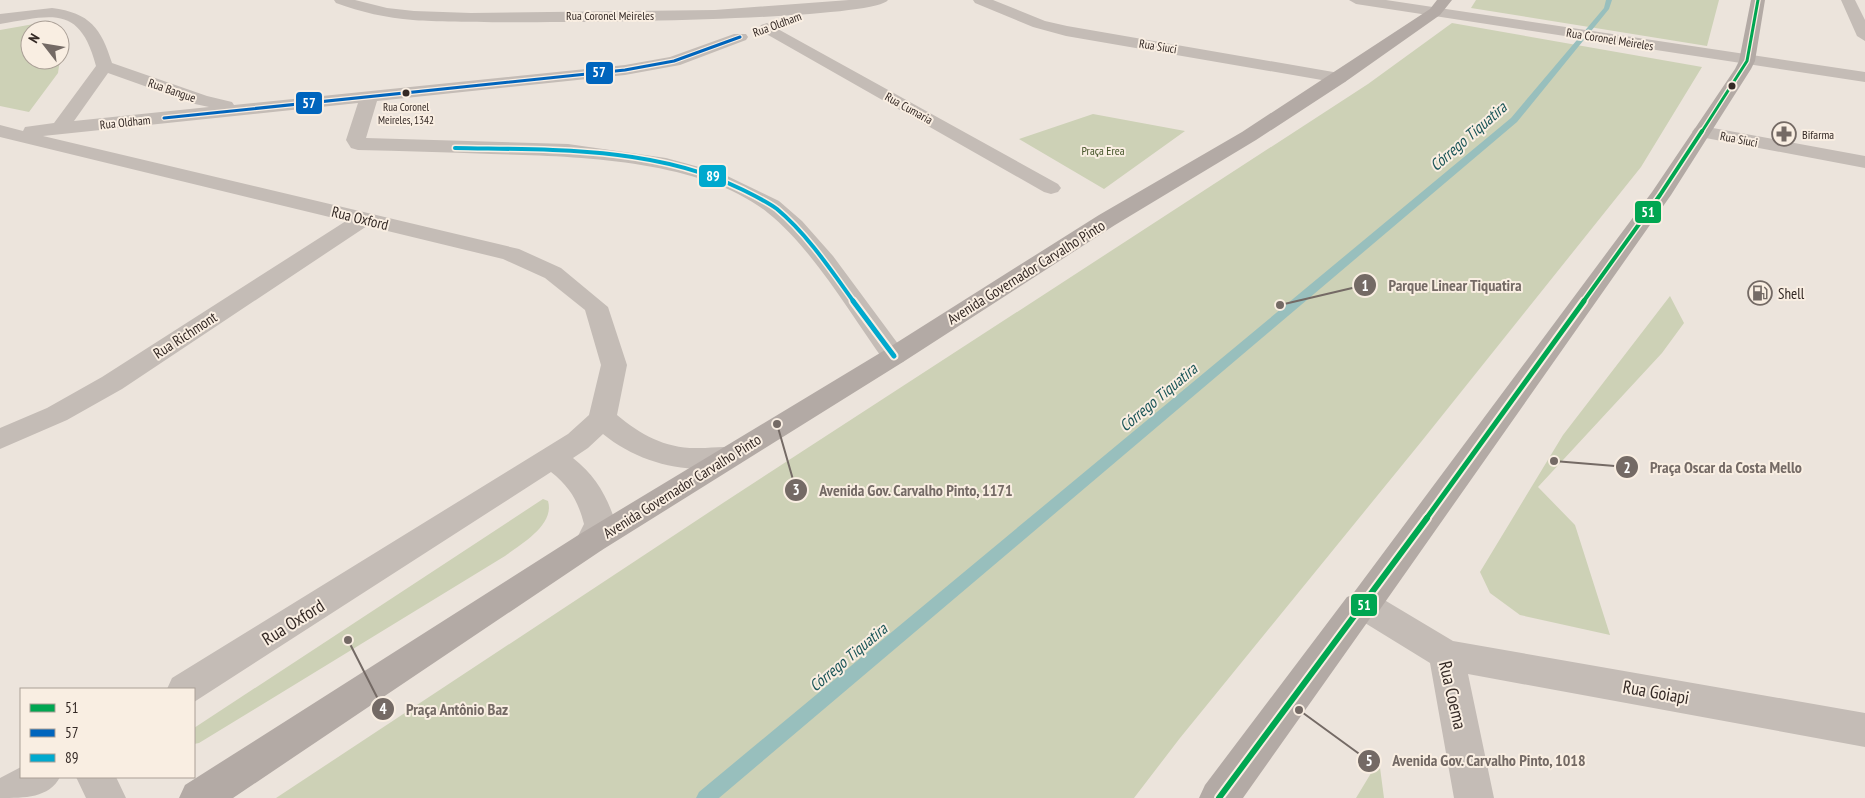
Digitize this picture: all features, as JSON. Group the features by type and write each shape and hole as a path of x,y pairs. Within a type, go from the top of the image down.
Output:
{"main road":[{"path":"1219,798 1359,607 1364,605 1657,200 1747,61 1758,0"},
{"name":"Avenida Governador Carvalho Pinto","path":"199,798 591,542 894,356 1107,220 1249,136 1339,78 1440,6"}],"street":[{"name":"Rua Coronel Meireles","path":"341,0 382,11 440,16 731,14 815,10 881,0"},
{"name":"Rua Siuci","path":"980,0 1039,24 1066,31 1339,78"},
{"name":"Rua Coronel Meireles","path":"1356,0 1440,6 1747,61 1865,77"},
{"path":"1848,0 1865,36"},
{"name":"Rua Oldham","path":"6,132 59,129 625,70 674,60 815,10"},
{"path":"0,19 56,11 74,16 92,34 101,48 104,66 59,129"},
{"name":"Rua Oldham","path":"731,14 740,37"},
{"name":"Rua Cumaria","path":"767,28 1051,188"},
{"name":"Rua Bangue","path":"104,66 201,100 242,110"},
{"path":"369,97 356,140 358,144 576,151 677,166 739,186 777,209 784,216 817,253 894,356"},
{"name":"Rua Oxford","path":"6,132 511,254 553,273 596,307 614,365 602,418 578,441 187,688"},
{"name":"Rua Siuci","path":"1702,132 1865,162"},
{"name":"Rua Richmont","path":"0,439 57,414 112,383 363,219"},
{"path":"602,418 638,446 673,458 702,460 731,456"},
{"path":"553,458 583,484 593,498 600,524 591,542"},
{"name":"Rua Coema","path":"1364,605 1446,655 1474,798"},
{"name":"Rua Goiapi","path":"1446,655 1865,730"},
{"path":"1,798 38,778"},
{"path":"96,778 106,798"}],"green space":[{"path":"1476,0 1719,0 1707,46 1471,8"},
{"path":"1452,23 1702,67 1641,167 1421,442 1180,738 1134,798 276,798 726,501 1368,84"},
{"path":"20,26 20,70 58,70 29,112 0,106 0,30"},
{"name":"Praça Erea","path":"1093,114 1185,131 1104,189 1019,139"},
{"path":"1670,296 1684,323 1662,353 1538,487 1575,525 1610,635 1520,615 1490,593 1480,572 1563,435"},
{"path":"543,499 548,501 549,510 542,526 505,556 195,744 195,727"},
{"path":"1379,760 1384,798 1356,798"}],"waterway":[{"name":"Córrego Tiquatira","path":"705,798 1514,120 1607,8 1609,0"}],"transit line":[{"name":"51","path":"1219,798 1359,607 1364,605 1660,195 1743,69 1747,61 1758,0"},
{"name":"57","path":"164,118 625,70 674,61 740,37"},
{"name":"89","path":"455,148 530,149 610,154 688,168 723,180 756,196 778,210 825,262 894,356"}],"place":[{"name":"Rua Coronel Meireles, 1342","path":"406,93"},
{"name":"Bifarma","path":"1784,134"},
{"name":"Shell","path":"1760,293"},
{"name":"Parque Linear Tiquatira","path":"1280,305"},
{"name":"Avenida Gov. Carvalho Pinto, 1171","path":"777,424"},
{"name":"Praça Oscar da Costa Mello","path":"1554,461"},
{"name":"Praça Antônio Baz","path":"348,640"},
{"name":"Avenida Gov. Carvalho Pinto, 1018","path":"1299,710"}]}
